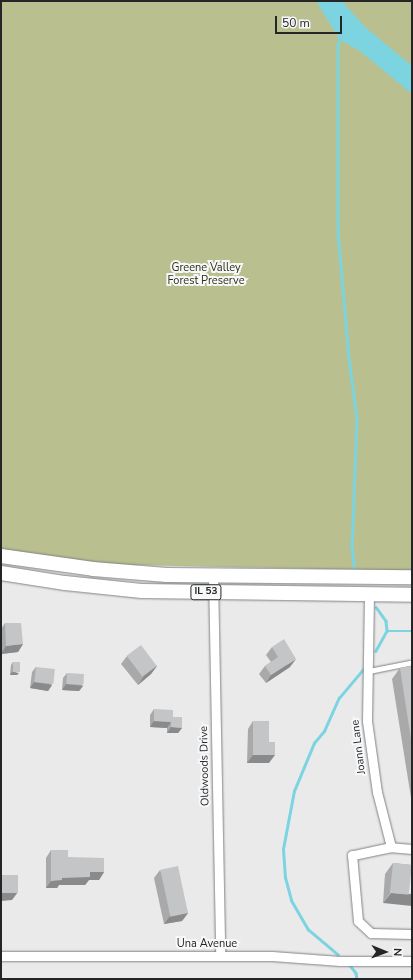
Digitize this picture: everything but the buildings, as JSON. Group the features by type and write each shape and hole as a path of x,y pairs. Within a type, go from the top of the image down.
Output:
{"main road":[{"name":"IL 53","path":"1,556 94,569 213,576 412,577"},
{"name":"IL 53","path":"1,573 65,583 135,590 214,593 412,595"}],"street":[{"name":"Oldwoods Drive","path":"213,576 220,956"},
{"name":"Joann Lane","path":"369,594 369,671 367,721 377,792 391,847"},
{"path":"412,849 391,847 352,855 358,921 371,934 412,934"},
{"name":"Una Avenue","path":"1,956 220,956 412,961"}],"lane":[{"path":"369,671 409,662"}],"green space":[{"name":"Greene Valley Forest Preserve","path":"1,1 412,1 412,571 93,563 1,550"}],"water":[{"path":"316,1 342,1 364,26 412,66 412,94 360,51 340,40"}],"waterway":[{"path":"341,37 338,45 338,232 349,358 357,419 352,547 355,572"},
{"path":"376,607 386,621 387,631 376,651"},
{"path":"387,631 412,631"},
{"path":"338,955 308,930 291,900 285,878 283,849 294,791 314,743 324,731 339,698 365,667"},
{"path":"349,964 356,973 357,979"}]}
